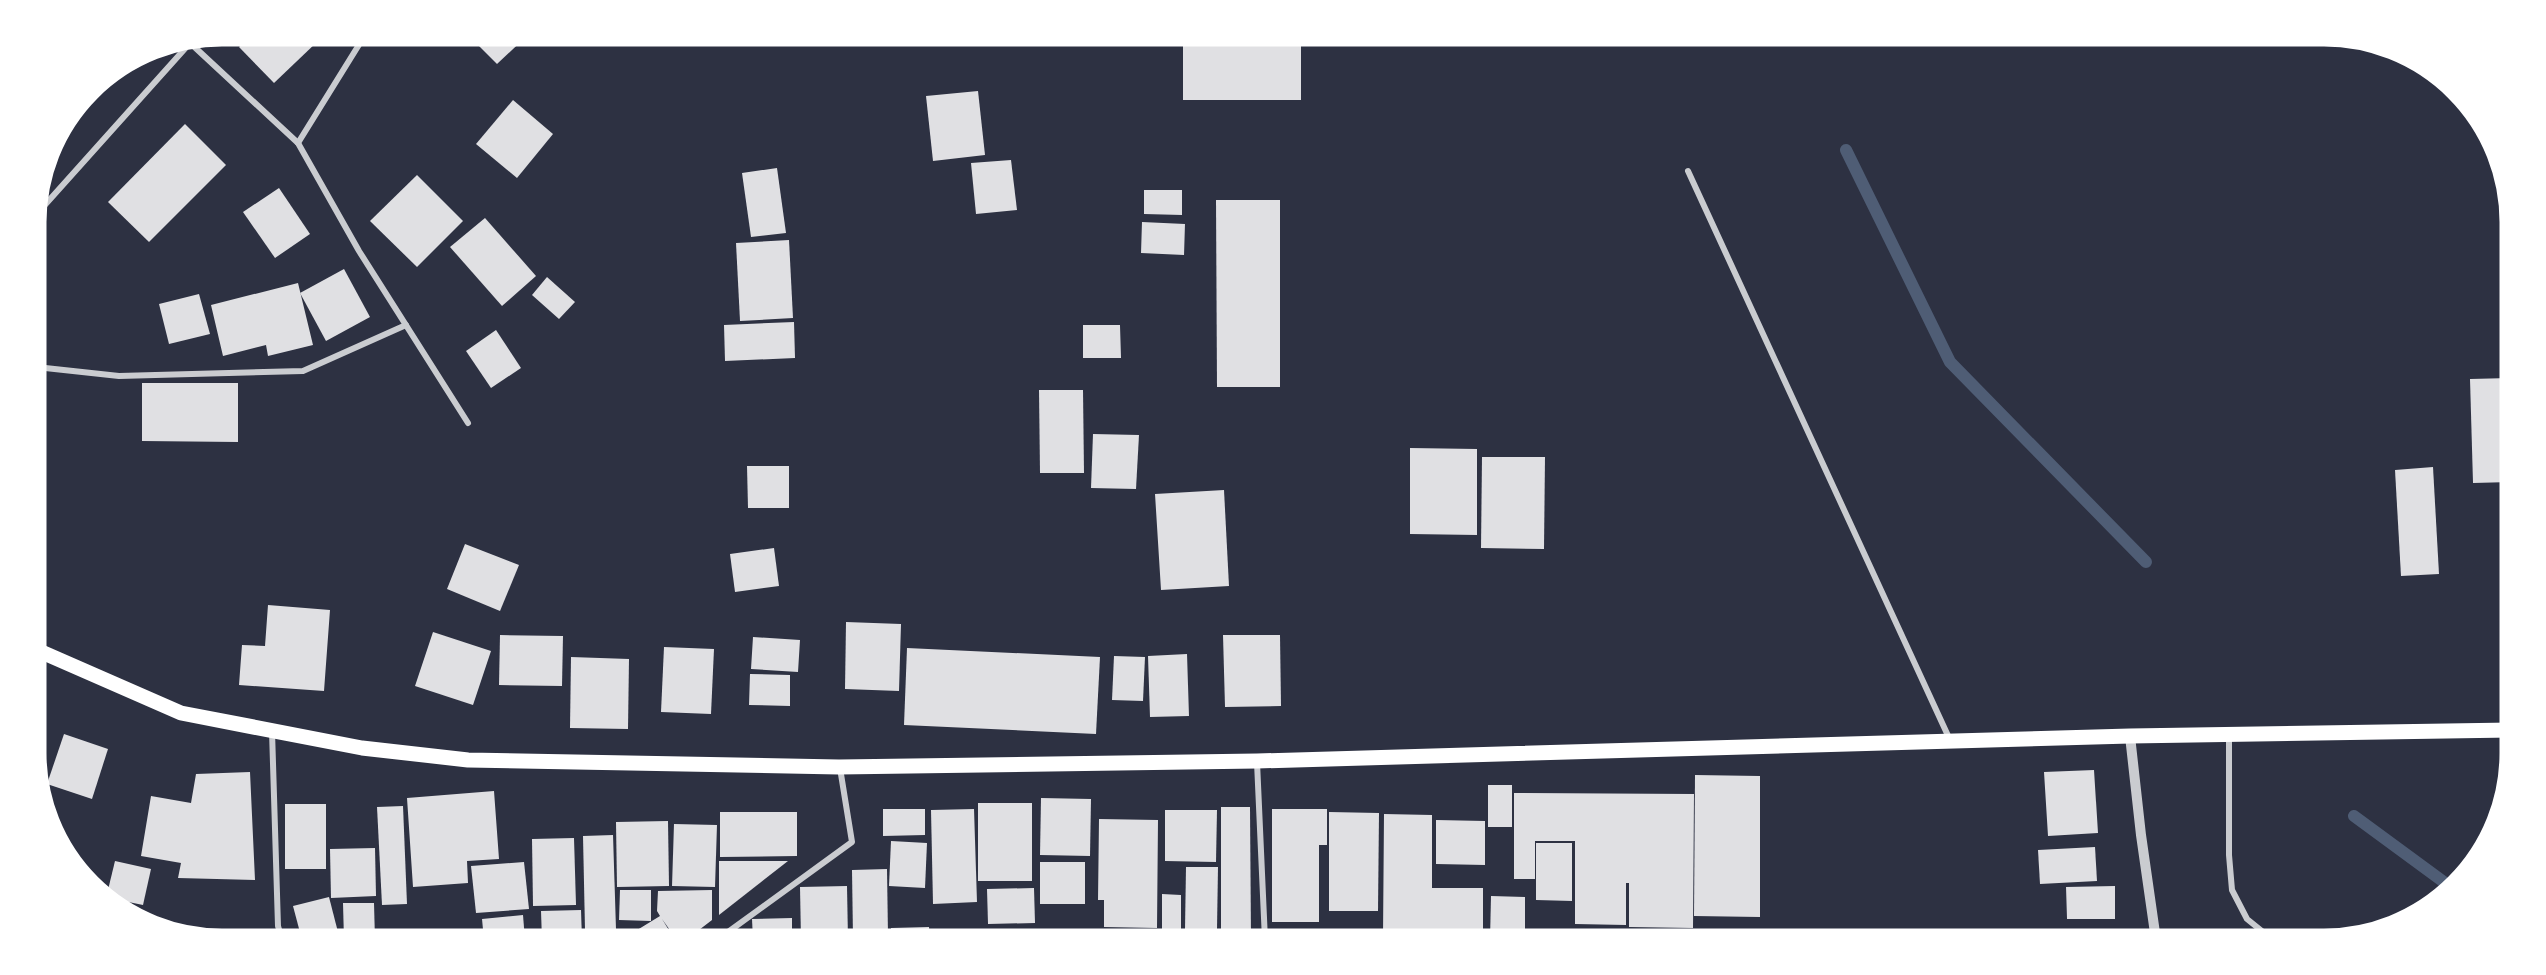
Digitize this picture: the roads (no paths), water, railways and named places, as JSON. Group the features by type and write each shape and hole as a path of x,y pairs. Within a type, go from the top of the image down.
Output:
{"main road":[{"path":"45,654 181,713 362,748 468,760 839,767 1257,761 2130,736 2501,730"}],"street":[{"path":"298,143 358,45"},
{"path":"195,48 298,143 359,251 468,423"},
{"path":"46,203 182,50"},
{"path":"1688,171 1950,741"},
{"path":"45,368 119,376 303,371 406,325"},
{"path":"272,730 279,930"},
{"path":"2229,735 2229,855 2232,890 2247,919 2261,930"},
{"path":"2130,736 2155,930"},
{"path":"1257,761 1265,930"},
{"path":"731,930 852,842 839,767"}],"waterway":[{"path":"1846,150 1950,362 2146,562"},
{"path":"2354,816 2444,882"}]}
